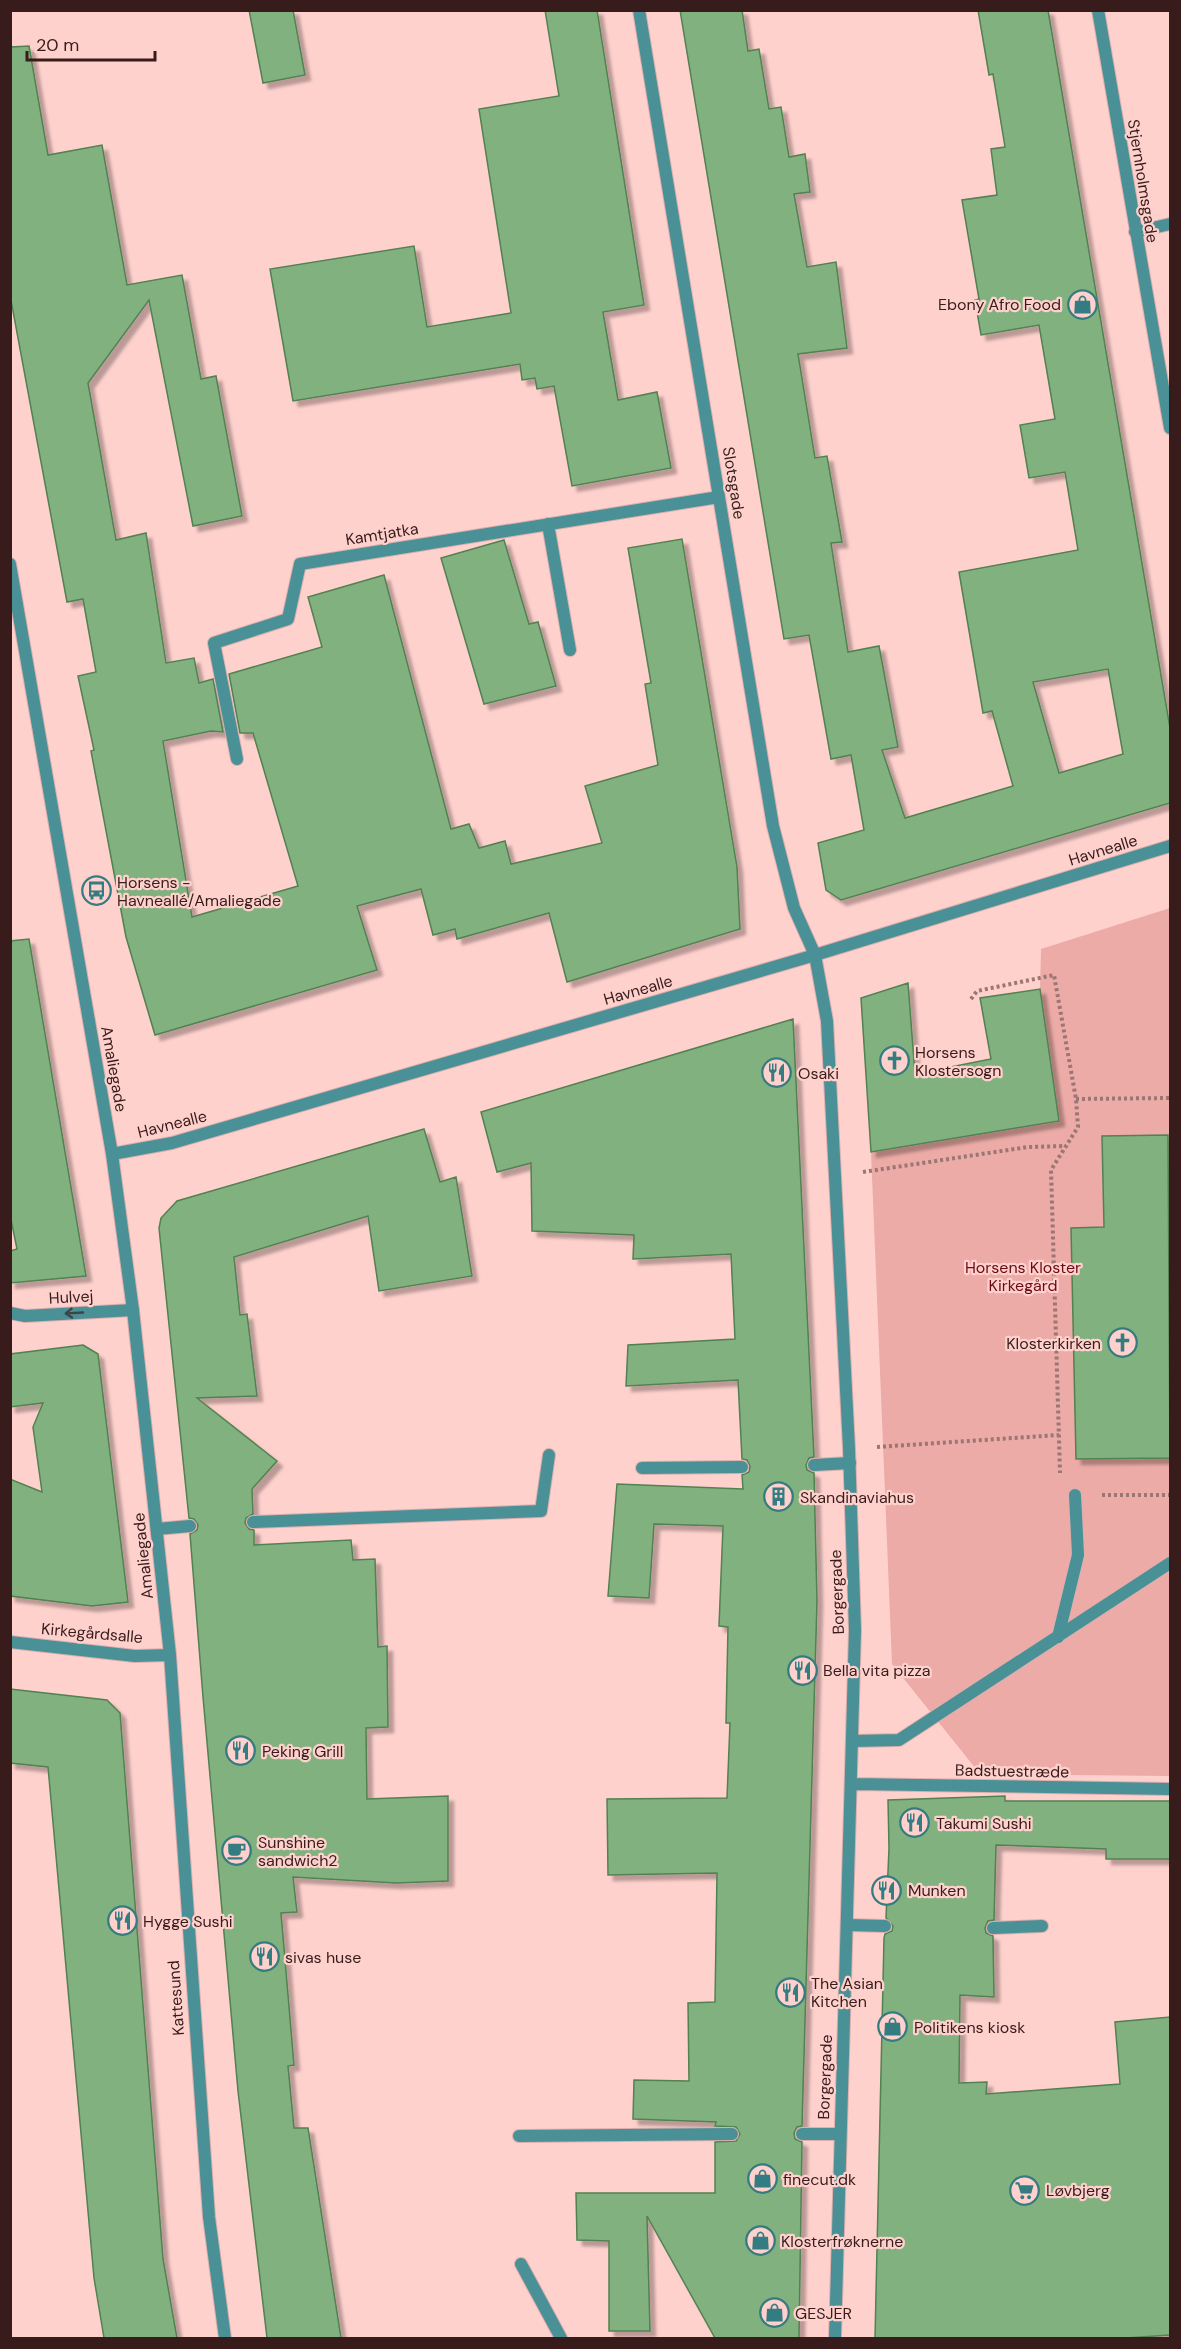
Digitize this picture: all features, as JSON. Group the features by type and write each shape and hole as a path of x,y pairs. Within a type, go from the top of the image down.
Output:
{"street":[{"name":"Slotsgade","path":"639,10 773,826 794,908 815,955"},
{"name":"Stjernholmsgade","path":"1098,10 1170,428"},
{"path":"1135,232 1170,224"},
{"name":"Kamtjatka","path":"237,759 214,643 288,620 300,564 719,497"},
{"path":"548,524 570,650"},
{"name":"Amaliegade","path":"10,564 112,1154 133,1310 170,1654"},
{"name":"Havnealle","path":"112,1154 172,1143 815,955 1170,846"},
{"name":"Borgergade","path":"815,955 827,1021 850,1463 855,1630 853,1784 835,2338"},
{"name":"Hulvej","path":"10,1312 25,1316 133,1310"},
{"path":"253,1522 541,1511 549,1455"},
{"path":"814,1465 850,1463"},
{"path":"642,1468 742,1467"},
{"path":"1058,1637 1078,1555 1075,1495"},
{"path":"158,1528 189,1526"},
{"path":"853,1742 899,1740 1170,1563"},
{"name":"Kirkegårdsalle","path":"10,1642 135,1656 170,1654"},
{"name":"Kattesund","path":"170,1654 209,2217 225,2338"},
{"name":"Badstuestræde","path":"853,1784 1170,1789"},
{"path":"848,1925 885,1926"},
{"path":"993,1928 1042,1926"},
{"path":"519,2136 732,2134"},
{"path":"802,2134 840,2134"},
{"path":"521,2264 561,2338"}],"path":[{"path":"970,999 977,991 1054,975 1076,1099 1078,1127 1051,1170 1060,1496 1170,1495"},
{"path":"1076,1099 1170,1098"},
{"path":"835,1177 1028,1147 1067,1146"},
{"path":"849,1448 1059,1436"}],"green space":[{"name":"Horsens Kloster Kirkegård","path":"1170,908 1170,1776 980,1774 892,1664 871,1152 1058,1121 1040,989 1041,949"}],"building":[{"path":"249,10 293,10 305,75 263,83"},
{"path":"545,10 597,10 644,305 603,312 618,400 657,392 671,468 572,486 554,386 537,389 535,378 522,380 520,364 293,401 270,269 414,246 427,327 511,313 479,109 559,96"},
{"path":"680,10 742,10 748,51 759,49 769,109 781,107 789,157 805,154 810,192 794,194 807,267 836,262 847,348 798,354 815,458 827,456 842,542 831,543 848,652 879,646 898,747 882,750 905,818 1013,786 992,711 983,713 959,572 1078,550 1065,472 1029,478 1020,425 1055,419 1039,325 981,335 975,300 979,299 962,200 997,195 991,149 1005,147 993,74 989,75 978,10 1048,10 1170,728 1170,803 841,900 826,890 818,843 864,830 851,755 831,759 809,635 784,639","holes":["1108,669 1123,754 1059,773 1033,682"]},
{"path":"29,46 48,155 102,145 127,285 182,275 201,379 216,376 242,516 193,526 149,300 88,383 116,540 146,533 166,663 194,658 199,683 213,679 223,732 211,731 163,741 192,917 298,886 253,733 240,733 229,674 322,647 308,597 384,575 451,829 469,824 479,848 505,841 511,864 602,843 585,786 658,765 645,684 651,683 628,548 682,539 737,867 740,929 567,982 549,913 457,939 455,929 433,935 421,889 357,906 377,970 155,1035 126,937 91,751 94,750 78,676 96,672 83,599 67,602 10,295 10,47"},
{"path":"504,540 529,624 538,622 556,686 484,704 441,558"},
{"path":"29,939 86,1276 10,1283 10,1251 17,1249 10,1215 10,941"},
{"path":"908,983 915,1074 991,1059 980,998 1040,989 1059,1121 871,1152 861,998"},
{"path":"793,1019 814,1457 809,1458 806,1465 807,1470 814,1473 817,1601 802,2126 797,2127 794,2133 795,2139 802,2142 799,2338 715,2338 647,2216 650,2331 609,2331 609,2241 577,2240 576,2193 715,2193 715,2142 736,2141 740,2134 736,2127 715,2126 716,2122 633,2119 634,2080 689,2081 688,2003 715,2002 717,1873 608,1875 607,1799 727,1798 730,1723 726,1723 728,1627 719,1626 723,1526 654,1524 649,1598 608,1596 617,1484 743,1489 742,1475 749,1472 750,1466 747,1460 742,1459 738,1380 626,1386 628,1345 735,1339 731,1254 633,1259 634,1235 532,1231 531,1163 497,1172 481,1112"},
{"path":"424,1129 440,1182 456,1177 472,1276 379,1291 368,1216 234,1257 240,1315 247,1314 257,1396 197,1398 277,1461 252,1489 253,1514 246,1518 245,1523 249,1529 254,1530 254,1545 351,1540 353,1560 375,1559 378,1647 387,1646 388,1727 366,1728 367,1799 448,1796 448,1881 396,1883 293,1877 297,1912 281,1913 294,2065 288,2066 294,2128 308,2128 341,2338 267,2338 238,2091 203,1697 190,1534 197,1530 198,1525 194,1519 189,1518 159,1228 161,1218 177,1201"},
{"name":"Klosterkirken","path":"1168,1135 1170,1458 1076,1459 1071,1228 1104,1227 1102,1136"},
{"path":"83,1345 98,1354 128,1602 92,1606 10,1596 10,1479 42,1492 33,1427 43,1403 10,1407 10,1354"},
{"path":"10,1689 107,1700 120,1713 163,2259 177,2338 104,2338 94,2278 48,1767 10,1763"},
{"name":"Løvbjerg","path":"1005,1796 1005,1801 1170,1801 1170,1859 1106,1859 1106,1849 996,1845 994,1920 988,1921 985,1928 986,1933 993,1936 994,1997 960,1995 959,2083 987,2082 986,2094 1120,2084 1115,2022 1170,2017 1170,2335 1126,2338 875,2338 884,1938 885,1934 892,1931 893,1926 886,1918 889,1848 888,1800"}],"place":[{"name":"Ebony Afro Food","path":"1082,304"},
{"name":"Horsens - Havneallé/Amaliegade","path":"96,891"},
{"name":"Horsens Klostersogn","path":"894,1061"},
{"name":"Osaki","path":"777,1073"},
{"name":"Klosterkirken","path":"1122,1343"},
{"name":"Skandinaviahus","path":"779,1497"},
{"name":"Bella vita pizza","path":"802,1670"},
{"name":"Peking Grill","path":"241,1751"},
{"name":"Takumi Sushi","path":"915,1823"},
{"name":"Sunshine sandwich2","path":"237,1851"},
{"name":"Munken","path":"887,1890"},
{"name":"Hygge Sushi","path":"122,1921"},
{"name":"sivas huse","path":"264,1957"},
{"name":"The Asian Kitchen","path":"790,1992"},
{"name":"Politikens kiosk","path":"893,2027"},
{"name":"finecut.dk","path":"762,2179"},
{"name":"Løvbjerg","path":"1025,2190"},
{"name":"Klosterfrøknerne","path":"760,2241"},
{"name":"GESJER","path":"774,2313"}]}
